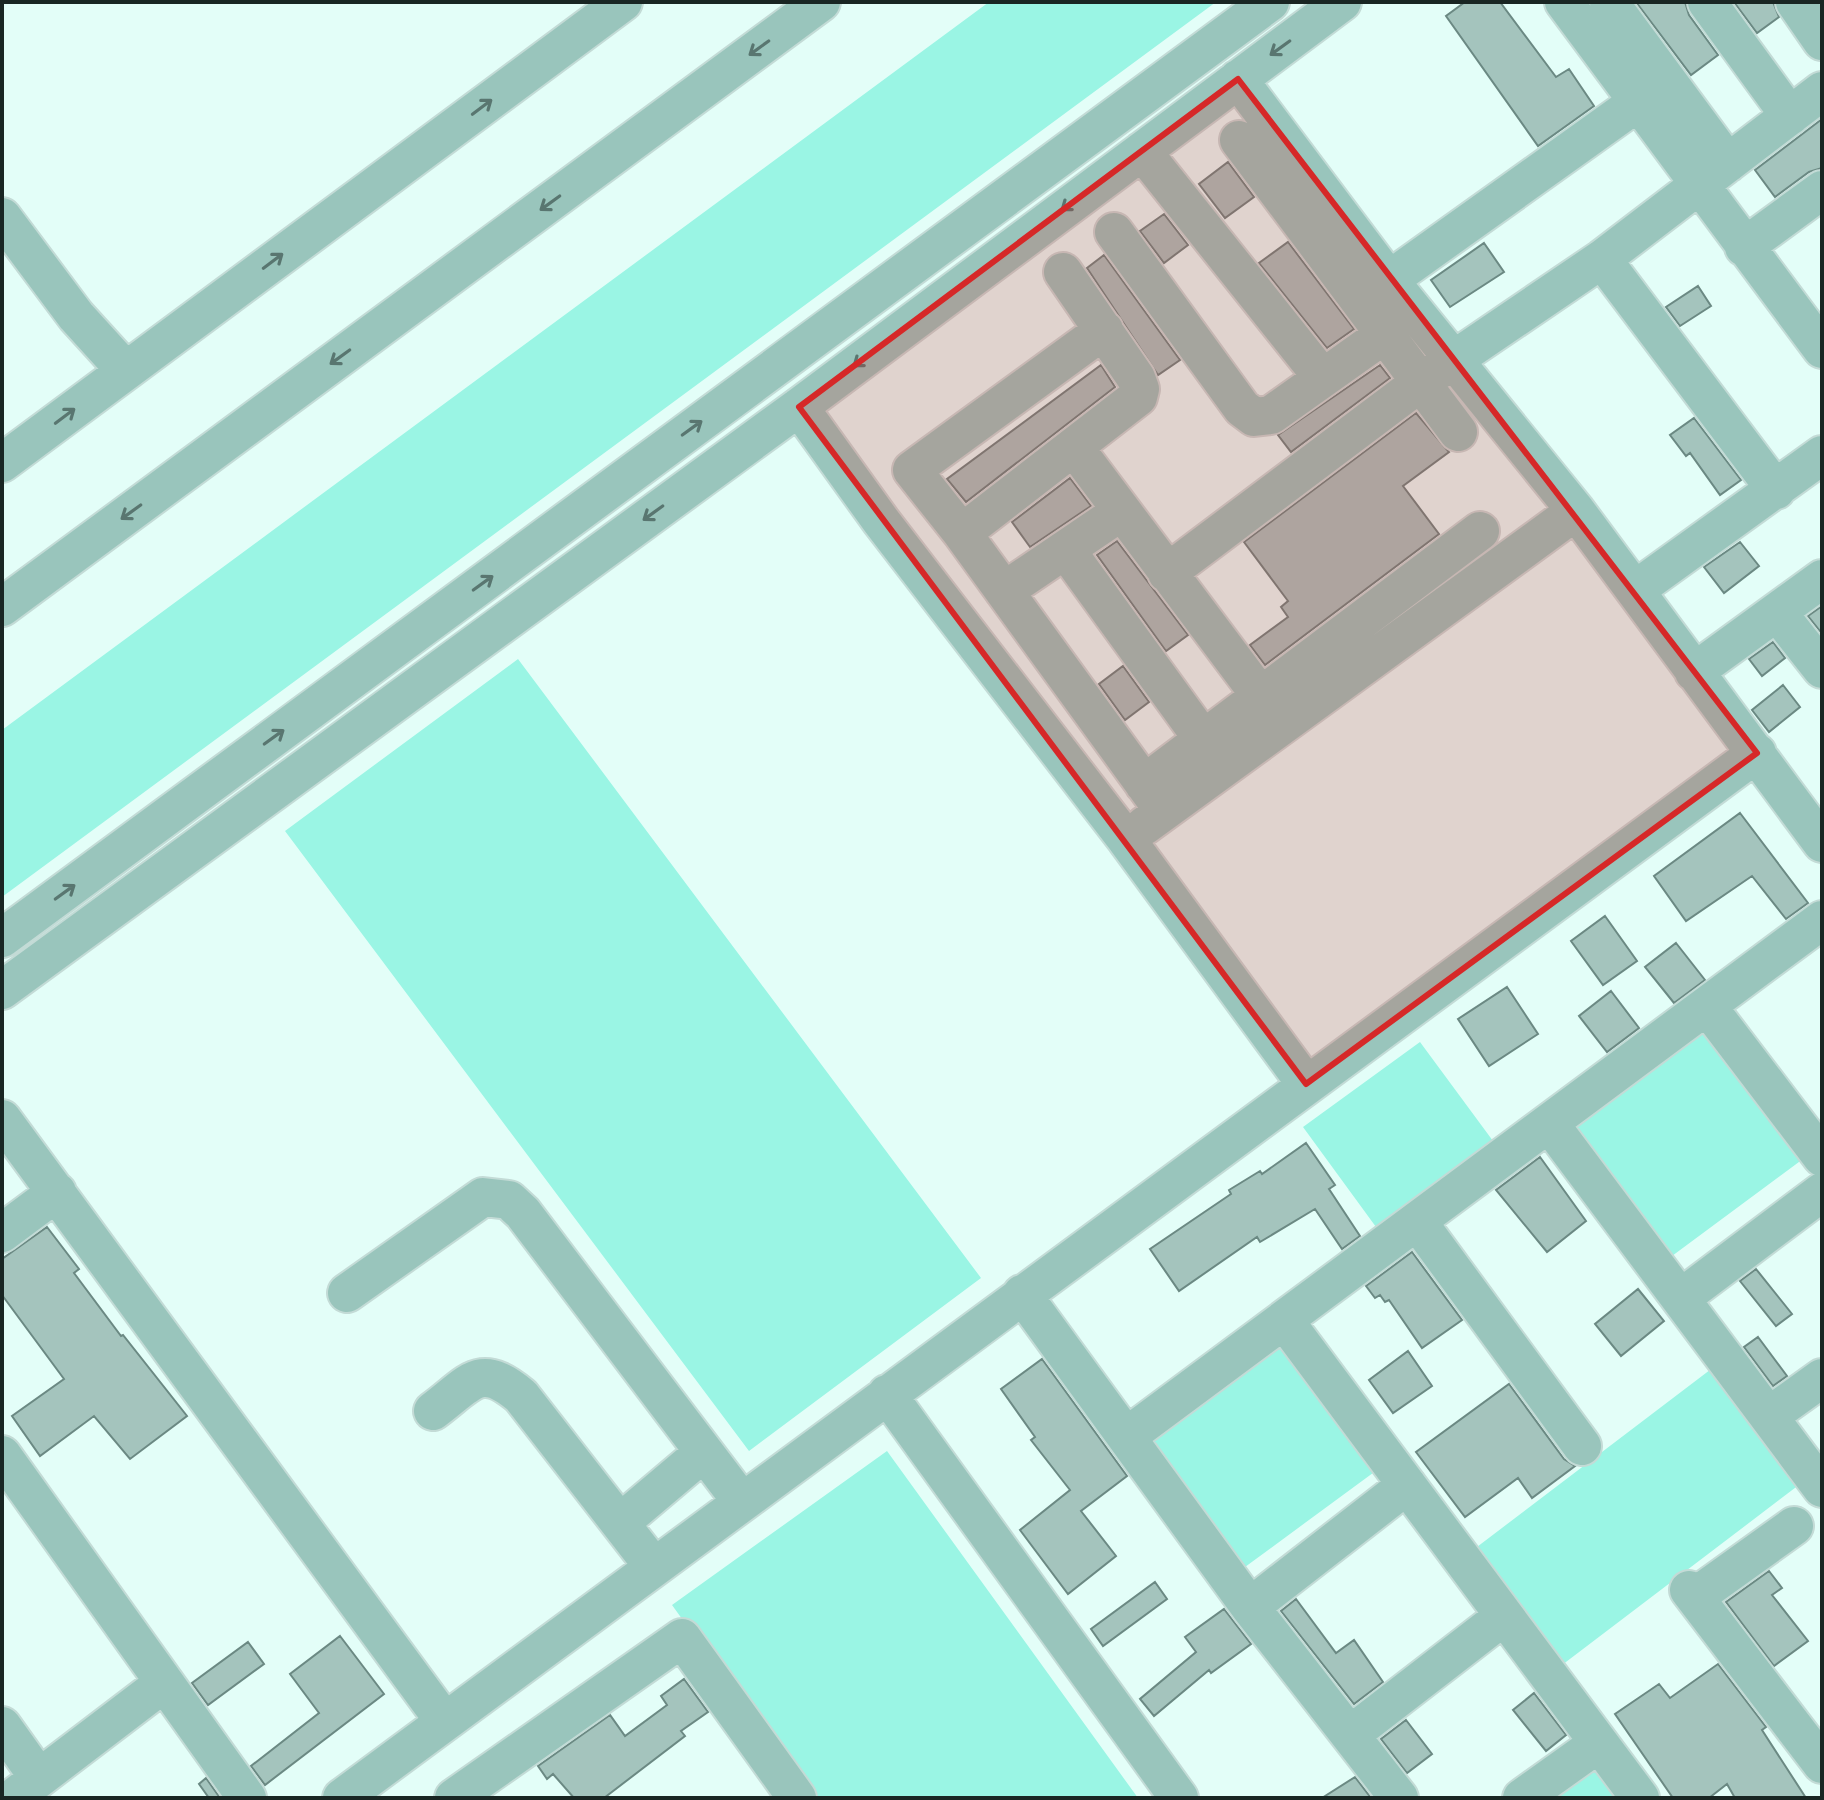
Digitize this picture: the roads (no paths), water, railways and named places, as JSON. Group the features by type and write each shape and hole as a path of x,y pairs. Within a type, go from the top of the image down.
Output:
{"street":[{"path":"2,463 623,2"},
{"path":"2,607 821,2"},
{"path":"2,938 1270,2"},
{"path":"2,990 799,407 1342,2"},
{"path":"1564,2 1744,247 1818,336"},
{"path":"1609,2 1728,163"},
{"path":"1707,2 1790,116"},
{"path":"1795,2 1822,41"},
{"path":"1238,79 1389,280 1457,359 1576,511 1822,843"},
{"path":"1167,573 1421,382 1602,259 1822,91"},
{"path":"1389,280 1638,102"},
{"path":"1239,140 1458,432"},
{"path":"1142,151 1323,378"},
{"path":"1744,247 1822,190"},
{"path":"2,217 76,316 126,371"},
{"path":"1114,232 1242,408 1254,417 1271,415 1385,334"},
{"path":"1602,259 1776,490"},
{"path":"962,533 1131,405 1140,389 1063,272"},
{"path":"1104,330 912,470 962,533 1154,798"},
{"path":"799,407 881,521 1126,839 1306,1084"},
{"path":"1074,447 1260,695"},
{"path":"1635,590 1822,455"},
{"path":"1004,591 1122,511"},
{"path":"1154,798 1576,511"},
{"path":"1126,839 1154,798 1203,739 1480,531"},
{"path":"1066,550 1203,739"},
{"path":"1694,672 1822,579"},
{"path":"1777,612 1822,669"},
{"path":"342,1798 1757,753"},
{"path":"1126,1437 1822,920"},
{"path":"1707,1006 1822,1157"},
{"path":"2,1119 445,1722"},
{"path":"1549,1123 1822,1488"},
{"path":"2,1233 57,1192"},
{"path":"1681,1298 1822,1192"},
{"path":"347,1293 483,1197 509,1200 523,1213 742,1502"},
{"path":"1417,1221 1582,1446"},
{"path":"1022,1294 1250,1607 1399,1798"},
{"path":"1284,1320 1640,1798"},
{"path":"433,1411 479,1377 499,1377 521,1396 654,1567"},
{"path":"1769,1416 1822,1378"},
{"path":"887,1394 1179,1798"},
{"path":"620,1523 704,1452"},
{"path":"2,1455 247,1798"},
{"path":"1250,1607 1407,1485"},
{"path":"1794,1526 1692,1593 1822,1764"},
{"path":"1350,1735 1504,1616"},
{"path":"454,1798 682,1638 786,1794"},
{"path":"2,1726 26,1788 164,1683"},
{"path":"1522,1798 1599,1743"}]}
